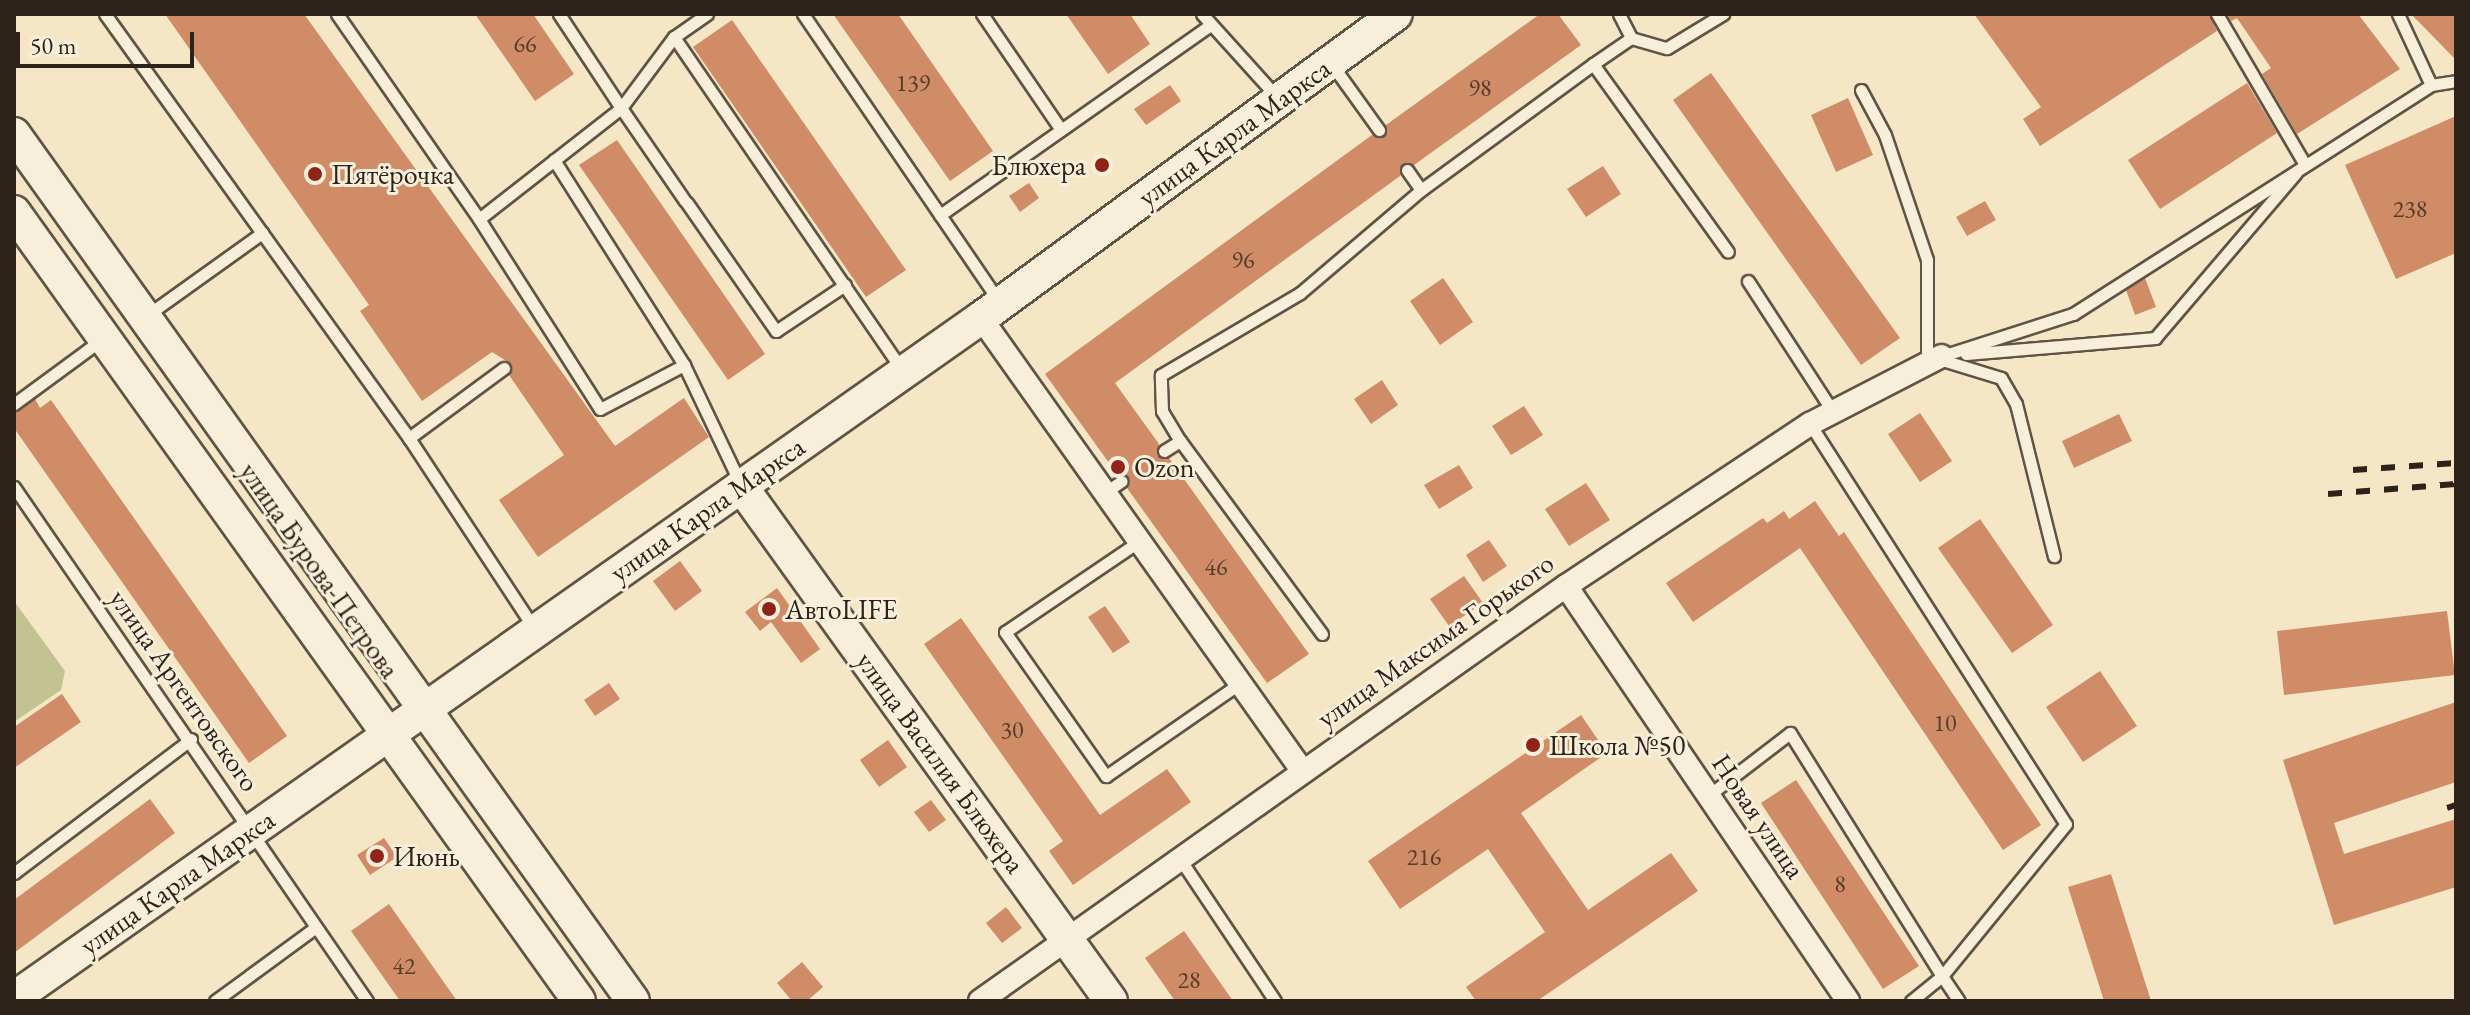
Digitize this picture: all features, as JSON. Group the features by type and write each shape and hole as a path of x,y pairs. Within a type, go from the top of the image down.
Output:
{"main road":[{"name":"улица Карла Маркса","path":"14,998 991,311 1396,14"},
{"name":"улица Бурова-Петрова","path":"14,134 142,319 633,1001"},
{"name":"улица Бурова-Петрова","path":"14,212 384,735 579,1001"},
{"name":"улица Василия Блюхера","path":"741,486 1068,936 1111,1001"}],"street":[{"path":"991,311 1114,487 1141,540 1243,681 1301,769"},
{"name":"улица Максима Горького","path":"980,1001 1178,856 1566,586 1810,424 1934,359"},
{"name":"Новая улица","path":"1566,586 1848,1001"}],"lane":[{"path":"105,14 409,438 535,630"},
{"path":"337,14 479,219 600,409 684,365"},
{"path":"559,14 776,331 845,285"},
{"path":"479,219 621,108 674,37 707,14"},
{"path":"803,14 940,215 991,311"},
{"path":"982,14 1061,130"},
{"path":"1202,14 1279,99"},
{"path":"1619,14 1631,38 1667,48 1723,14"},
{"path":"2217,14 2304,163"},
{"path":"2398,14 2431,85"},
{"path":"940,215 1210,25"},
{"path":"674,37 903,373"},
{"path":"1322,634 1180,441 1162,411 1161,375 1300,293 1421,190 1631,38"},
{"path":"1330,62 1379,130"},
{"path":"1593,64 1728,252"},
{"path":"1934,359 2073,314 2304,163 2431,85 2456,81"},
{"path":"1861,90 1885,135 1927,260 1932,294 1934,359"},
{"path":"554,160 684,365 741,486"},
{"path":"1934,359 2155,338 2304,163"},
{"path":"1407,170 1421,190"},
{"path":"142,319 262,233"},
{"path":"1748,281 1833,412"},
{"path":"541,341 552,333"},
{"path":"14,404 102,340"},
{"path":"1934,359 2001,378 2016,404 2054,556"},
{"path":"409,438 504,368"},
{"path":"1810,424 2066,824 1942,976 1911,1001"},
{"path":"1164,451 1180,441"},
{"name":"улица Аргентовского","path":"14,487 253,828 367,1001"},
{"path":"1141,540 1005,632 1106,776 1243,681"},
{"path":"1709,795 1790,733 1959,1001"},
{"path":"15,871 191,739"},
{"path":"1178,856 1275,1001"},
{"path":"215,1001 316,927"}],"green space":[{"path":"14,601 65,671 61,690 14,722"}],"building":[{"path":"165,14 304,14 615,446 684,398 709,437 538,557 499,500 564,455 509,375 511,364 492,352 422,401 360,311 369,305"},
{"path":"475,14 533,14 574,74 535,101"},
{"path":"833,14 898,14 993,151 950,181"},
{"path":"1066,14 1130,14 1150,44 1108,74"},
{"path":"1540,14 1558,14 1581,45 1414,165 1402,164 1400,176 1115,383 1159,444 1157,456 1169,458 1309,654 1267,683 1127,488 1128,476 1117,474 1045,374 1372,135 1383,137 1386,125"},
{"path":"1974,14 2209,14 2217,31 2040,146 2023,119 2041,107"},
{"path":"2227,14 2358,14 2400,69 2297,134 2262,74 2271,68 2237,18 2231,21"},
{"path":"2411,14 2456,14 2456,60"},
{"path":"732,20 906,270 866,297 693,47"},
{"path":"1711,73 1900,338 1861,365 1673,100"},
{"path":"2247,83 2277,133 2160,209 2128,160"},
{"path":"1170,85 1181,101 1146,125 1134,109"},
{"path":"1848,98 1873,155 1836,172 1811,115"},
{"path":"2456,116 2456,253 2396,279 2345,165"},
{"path":"617,140 765,354 728,380 579,165"},
{"path":"1603,166 1621,194 1586,217 1567,189"},
{"path":"1029,183 1039,198 1020,212 1009,196"},
{"path":"1985,201 1996,220 1967,236 1956,217"},
{"path":"1443,278 1473,322 1440,345 1410,301"},
{"path":"2145,278 2156,307 2135,315 2126,290"},
{"path":"1382,380 1398,405 1371,424 1354,399"},
{"path":"35,399 40,408 51,400 287,736 249,763 14,428 14,412"},
{"path":"1524,406 1543,435 1511,455 1492,426"},
{"path":"1920,413 1952,461 1920,482 1888,434"},
{"path":"2119,414 2132,441 2074,468 2062,441"},
{"path":"1459,465 1473,488 1439,509 1424,485"},
{"path":"1586,483 1610,520 1569,546 1545,509"},
{"path":"1815,501 1839,536 1844,532 2041,825 2003,850 1800,548 1693,622 1666,583 1763,518 1767,523 1784,511 1789,519"},
{"path":"1980,519 2053,625 2012,653 1938,548"},
{"path":"1489,540 1507,566 1483,582 1466,555"},
{"path":"680,561 702,591 675,611 653,581"},
{"path":"1464,576 1483,603 1449,626 1430,599"},
{"path":"777,588 820,649 801,663 771,622 760,631 745,612"},
{"path":"1105,606 1130,642 1113,653 1088,617"},
{"path":"2447,611 2455,675 2284,695 2277,631"},
{"path":"961,618 1100,815 1167,769 1191,802 1073,885 1049,851 1063,841 924,644"},
{"path":"2100,671 2137,726 2083,762 2046,707"},
{"path":"609,683 620,699 595,716 584,700"},
{"path":"62,694 81,722 14,768 14,727"},
{"path":"2456,702 2456,782 2334,823 2344,854 2456,819 2456,887 2334,925 2283,760"},
{"path":"1581,715 1607,753 1521,813 1588,910 1671,853 1698,891 1537,1001 1476,1001 1466,987 1545,932 1488,849 1400,909 1368,861"},
{"path":"888,740 907,767 879,787 860,760"},
{"path":"1796,780 1919,966 1883,989 1761,803"},
{"path":"150,799 175,833 14,953 14,900"},
{"path":"931,800 946,820 929,832 914,812"},
{"name":"Июнь","path":"384,838 397,857 370,875 357,855"},
{"path":"2111,874 2151,1001 2104,1001 2068,887"},
{"path":"389,904 457,1001 400,1001 351,931"},
{"path":"1006,907 1022,928 1002,943 986,923"},
{"path":"1184,931 1233,1001 1175,1001 1145,958"},
{"path":"802,962 823,987 807,1001 792,1001 777,983"}],"railway":[{"path":"2353,470 2456,463"},
{"path":"2328,494 2456,484"},
{"path":"2447,808 2456,805"}],"place":[{"name":"Блюхера","path":"1102,165"},
{"name":"Пятёрочка","path":"315,174"},
{"name":"Ozon","path":"1118,467"},
{"name":"АвтоLIFE","path":"769,609"},
{"name":"Школа №50","path":"1533,745"},
{"name":"Июнь","path":"377,856"}]}
